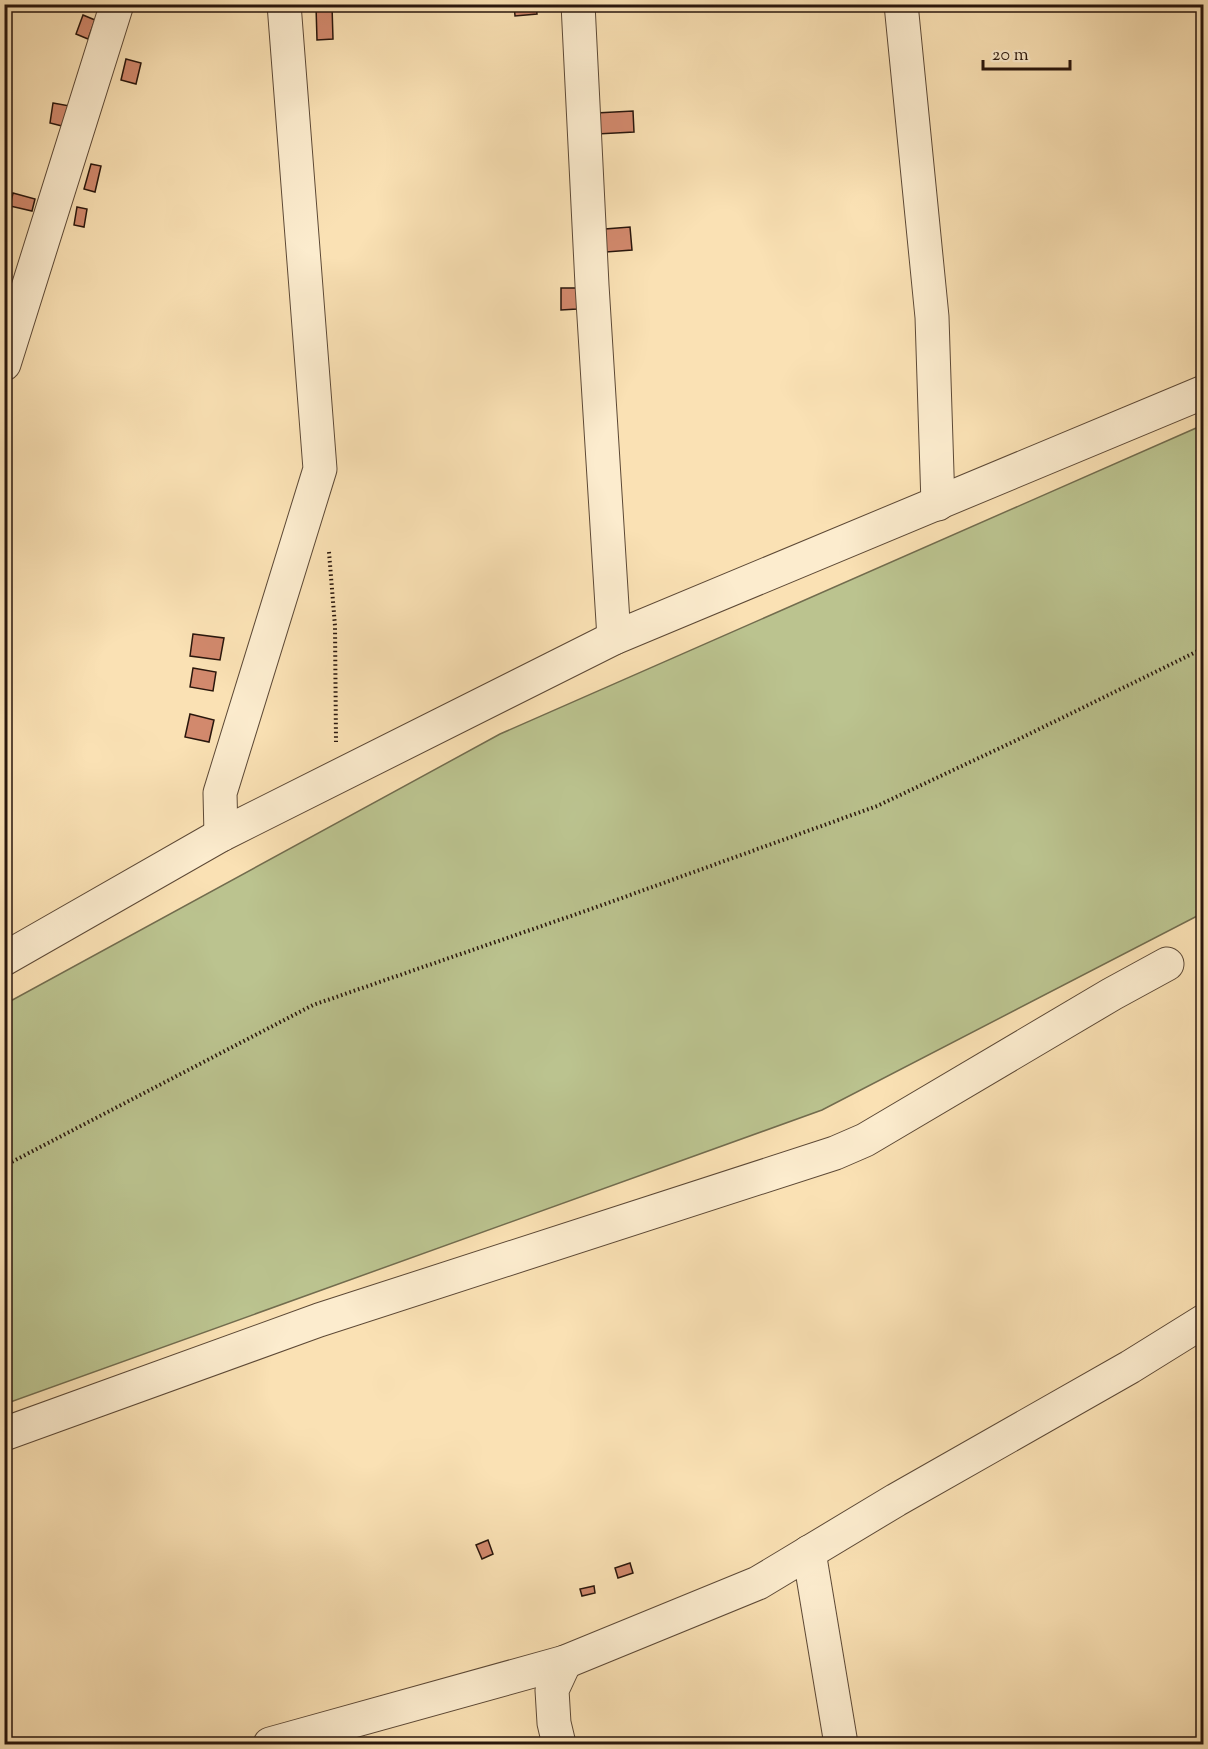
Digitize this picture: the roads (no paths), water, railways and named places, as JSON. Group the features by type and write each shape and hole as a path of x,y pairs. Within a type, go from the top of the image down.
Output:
{"street":[{"path":"4,364 117,4"},
{"path":"221,835 220,793 320,469 284,4"},
{"path":"578,4 592,285 614,638"},
{"path":"901,4 932,317 938,504"},
{"path":"4,959 221,835 614,638 1203,392"},
{"path":"4,1434 319,1320 835,1152 865,1140 1167,964"},
{"path":"270,1744 565,1662 758,1583 896,1500 1130,1367 1203,1321"},
{"path":"809,1552 842,1744"},
{"path":"560,1744 554,1723 552,1690 565,1662"}]}
